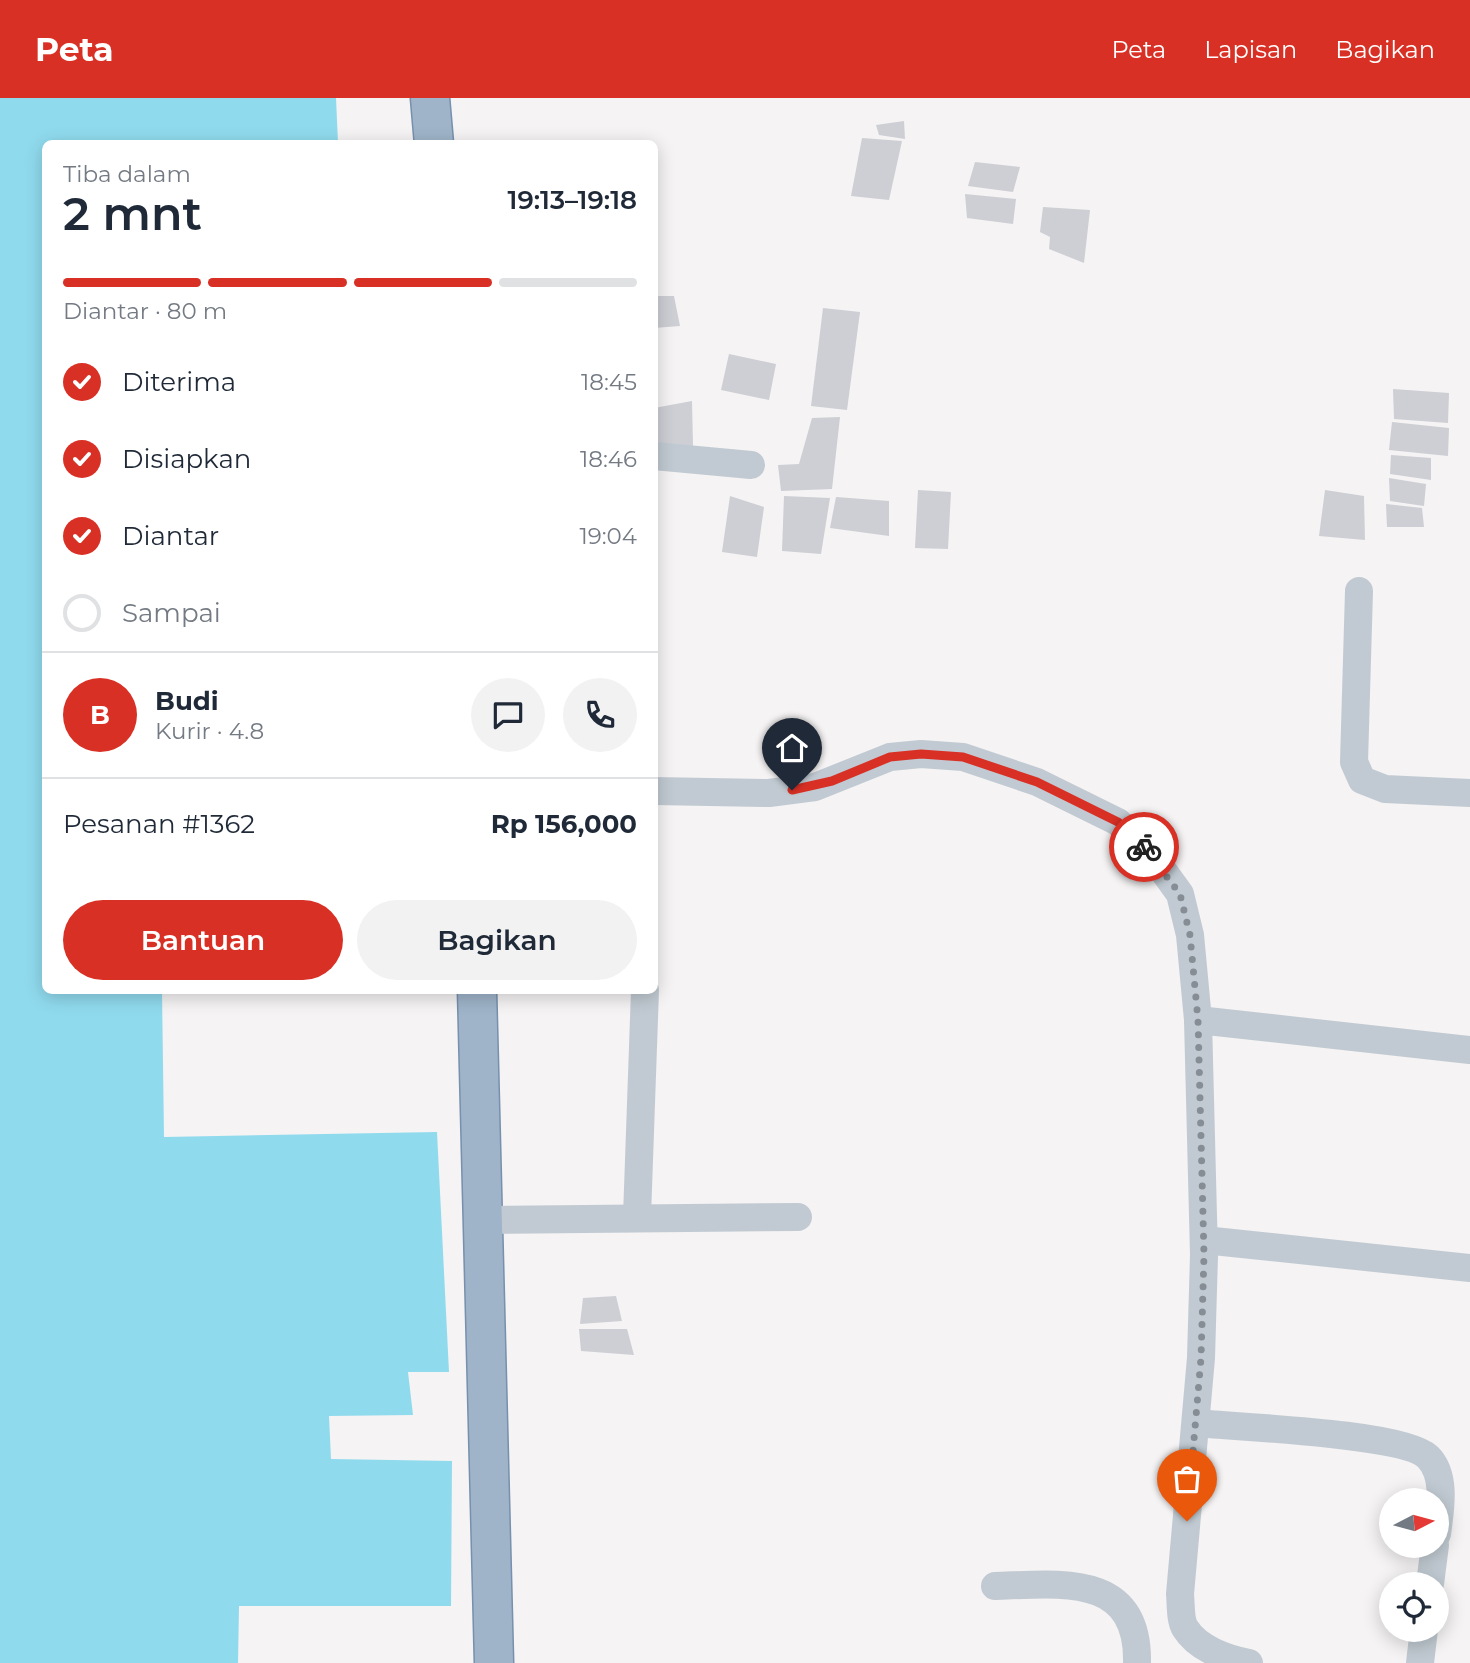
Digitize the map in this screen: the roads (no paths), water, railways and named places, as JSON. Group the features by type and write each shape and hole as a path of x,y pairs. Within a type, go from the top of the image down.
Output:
{"highway":[{"path":"430,98 434,140"},
{"path":"477,994 494,1663"}],"street":[{"path":"658,456 751,466"},
{"path":"1359,592 1354,762 1362,780 1385,789 1470,793"},
{"path":"658,791 769,793 815,787 890,757 921,754 963,757 1037,782 1118,822 1154,858 1180,894 1190,935 1198,1020 1204,1240 1201,1358 1180,1594 1184,1626 1201,1645 1232,1660 1249,1663"},
{"path":"637,1217 645,994"},
{"path":"1198,1020 1470,1050"},
{"path":"483,1220 798,1217"},
{"path":"1204,1240 1470,1268"},
{"path":"1196,1423 1352,1437 1417,1451 1427,1456 1436,1470 1439,1488"},
{"path":"995,1586 1069,1584 1098,1591 1115,1602 1134,1623 1137,1663"},
{"path":"1420,1663 1422,1642"}],"water":[{"path":"0,98 336,98 338,140 42,140 42,994 162,994 164,1137 437,1132 449,1372 408,1372 413,1415 329,1416 331,1459 452,1461 451,1606 239,1606 238,1663 0,1663"}]}
